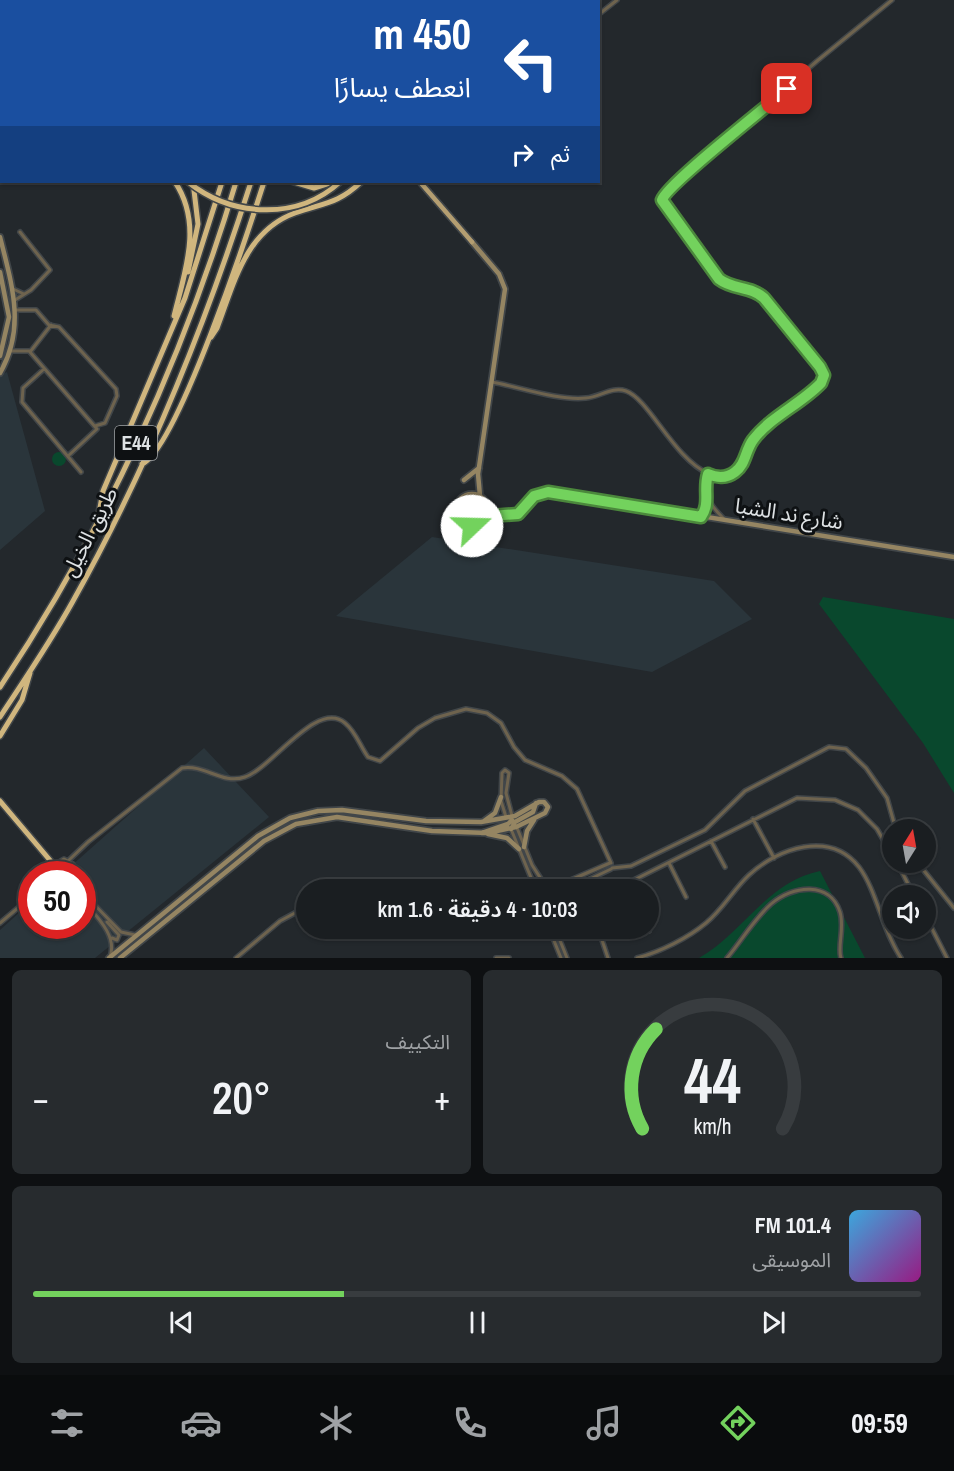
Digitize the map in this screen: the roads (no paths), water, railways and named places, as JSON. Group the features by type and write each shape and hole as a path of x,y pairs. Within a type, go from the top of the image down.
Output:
{"highway":[{"path":"173,326 191,231 187,205 176,183"},
{"path":"190,183 223,202 259,210 300,204 324,193 339,183"},
{"path":"185,298 198,224 193,183"},
{"path":"98,521 98,506 106,481 185,298 222,183"},
{"name":"طريق الخيل","path":"0,687 42,620 98,521 162,384 205,273 236,183"},
{"name":"طريق الخيل","path":"0,717 31,670 92,566 142,464 192,347 251,183"},
{"path":"142,464 156,453 198,366 264,183"},
{"path":"297,183 314,188 330,183"},
{"path":"209,337 216,331 243,261 258,238 289,216 336,201 360,183"},
{"path":"0,736 25,694 31,670"},
{"path":"0,801 45,861"}],"main road":[{"path":"423,183 472,242"}],"street":[{"path":"600,13 617,0"},
{"path":"492,382 581,399 614,390 629,392 678,451 708,474 723,477 737,470 758,435 820,385 823,372 762,296 753,290 727,285 716,276 664,206 662,197 817,61 892,0"},
{"path":"15,300 50,270 20,232"},
{"path":"0,237 16,310 16,332 0,373"},
{"path":"469,494 478,471 505,286 501,277 472,242"},
{"path":"0,272 9,318 0,356"},
{"path":"13,289 24,294"},
{"path":"16,310 36,310 51,325 59,327 117,391 105,423 95,426"},
{"path":"30,351 51,325"},
{"path":"10,351 30,351"},
{"path":"30,351 95,426 96,433 68,456"},
{"path":"44,369 23,388 22,400 81,472"},
{"path":"464,480 478,471"},
{"path":"478,471 480,496 488,508 497,513 513,514 522,509 534,494 548,492"},
{"path":"708,474 705,486 708,502 725,521"},
{"path":"480,496 469,494 462,497 457,505 459,519 467,525 474,525 486,517 518,514 534,496 548,492"},
{"name":"شارع ند الشبا","path":"548,492 954,557"},
{"path":"701,517 708,502"},
{"path":"486,517 488,508"},
{"path":"59,861 69,861 75,852 182,768 195,768 223,779 244,777 258,770 315,722 328,717 346,724 366,756 380,761 429,721 446,714 470,709 495,717 525,760 562,776 577,789 612,868"},
{"path":"594,879 608,873 612,868 631,866 705,830 745,791 829,747 846,749 866,768 887,798 894,819"},
{"path":"481,822 495,813 501,798 501,774 506,770 509,773 507,797 512,823"},
{"path":"501,798 532,879"},
{"path":"637,879 797,798 835,800 858,810 872,822 882,838"},
{"path":"110,958 263,832 295,816 342,810 426,821 512,823 536,803 543,802 548,808 545,813 535,818 482,833"},
{"path":"120,958 264,841 296,824 323,818 344,818 432,831 482,833 504,837 522,848 541,879"},
{"path":"522,848 526,831 535,818"},
{"path":"753,819 774,858"},
{"path":"711,842 725,867"},
{"path":"637,958 656,952 703,925 750,874 774,858 795,849 811,846 830,848 851,860 863,874 886,932 901,958"},
{"path":"575,879 611,863"},
{"path":"669,863 686,897"},
{"path":"926,873 954,908"},
{"path":"728,958 775,900 788,894 815,888 829,894 841,914 843,934 841,958"},
{"path":"96,907 119,934 118,939 112,938 96,916"},
{"path":"0,923 18,908"},
{"path":"236,958 280,921 296,912"},
{"path":"106,918 123,934 137,935"},
{"path":"101,922 112,942 110,958"},
{"path":"936,937 947,958"},
{"path":"553,939 561,958"},
{"path":"559,939 567,958"},
{"path":"602,939 608,958"},
{"path":"496,958 509,958"}]}
